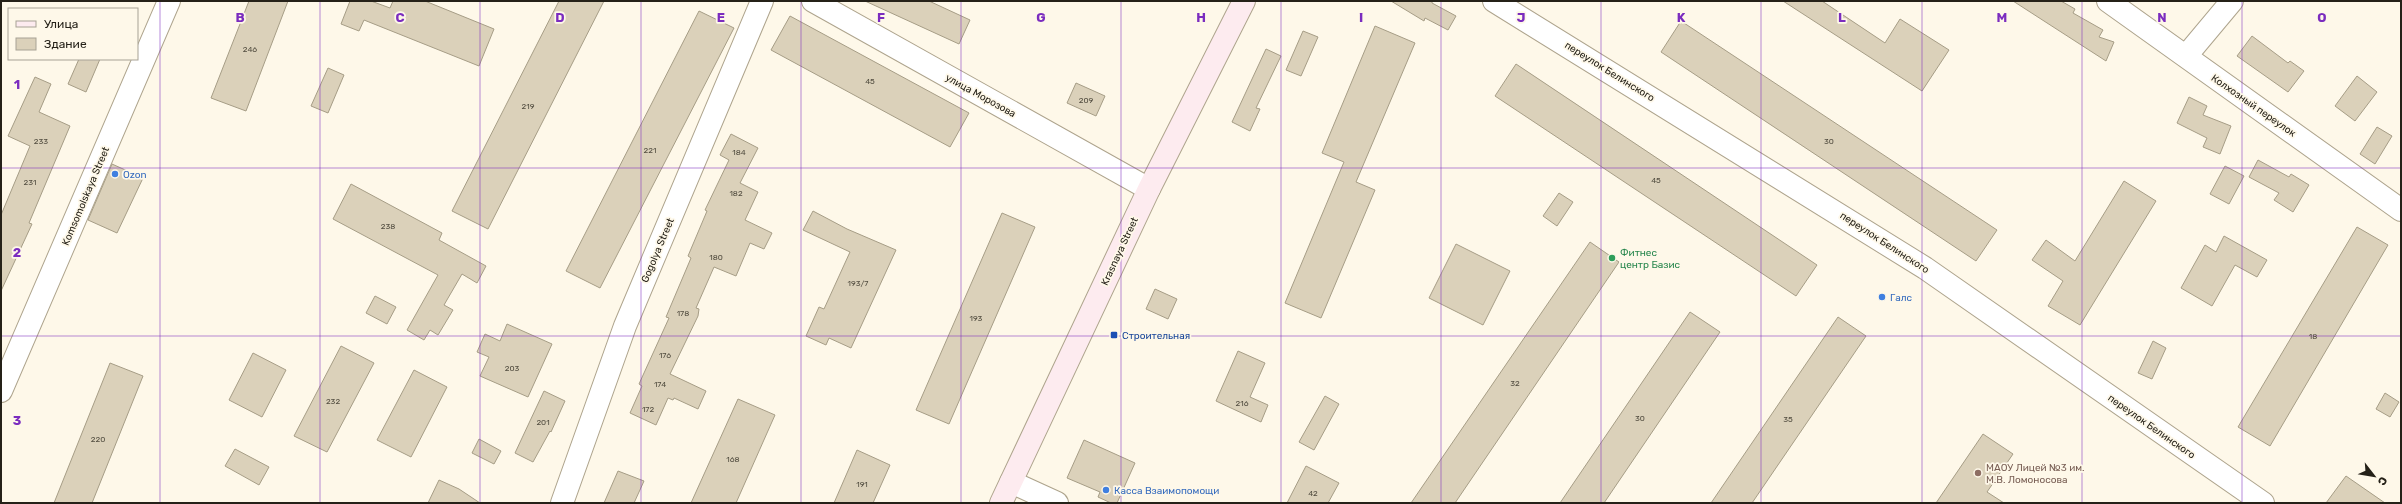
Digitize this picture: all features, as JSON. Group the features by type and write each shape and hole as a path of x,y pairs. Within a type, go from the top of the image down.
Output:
{"main road":[{"name":"Krasnaya Street","path":"1001,503 1149,189 1244,1"}],"street":[{"name":"Komsomolskaya Street","path":"1,391 169,1"},
{"name":"Gogolya Street","path":"562,503 625,326 762,1"},
{"name":"улица Морозова","path":"813,1 1149,189"},
{"name":"переулок Белинского","path":"1494,1 1925,268 2263,503"},
{"name":"Колхозный переулок","path":"2108,1 2401,210"},
{"path":"2186,56 2232,1"},
{"path":"1011,482 1057,503"}],"building":[{"path":"249,1 288,1 246,111 211,98"},
{"path":"350,1 371,1 390,8 393,1 425,1 494,29 479,66 364,20 359,31 341,24"},
{"path":"559,1 604,1 488,229 452,211"},
{"path":"865,1 929,1 970,20 959,44"},
{"path":"1391,1 1432,1 1432,3 1456,16 1448,30 1425,18 1424,21"},
{"path":"1783,1 1822,1 1885,43 1900,19 1949,50 1922,91"},
{"path":"2013,1 2061,1 2075,9 2073,13 2103,30 2099,37 2114,42 2106,61"},
{"path":"699,11 734,28 600,288 566,271"},
{"path":"790,16 969,113 950,147 771,50"},
{"path":"1681,21 1997,230 1976,261 1661,52"},
{"path":"1375,26 1415,43 1356,182 1375,190 1321,318 1285,303 1344,162 1322,153"},
{"path":"1303,31 1318,37 1301,76 1286,70"},
{"path":"2252,36 2288,63 2290,61 2304,71 2288,92 2237,56"},
{"path":"1266,49 1281,56 1256,108 1260,109 1250,131 1232,122"},
{"path":"79,60 100,60 86,92 68,84"},
{"path":"1516,64 1817,265 1796,296 1495,96"},
{"path":"328,68 344,75 328,113 311,106"},
{"path":"2357,76 2377,92 2355,121 2335,106"},
{"path":"35,77 51,84 39,112 70,126 29,223 32,224 1,291 1,215 30,146 8,136"},
{"path":"1076,83 1105,96 1096,116 1067,103"},
{"path":"2189,97 2207,106 2203,115 2231,126 2220,154 2203,147 2207,138 2177,123"},
{"path":"2377,127 2392,136 2375,164 2360,154"},
{"path":"731,134 758,148 740,183 758,192 745,220 772,233 764,249 750,243 736,276 714,267 696,308 699,309 698,316 670,374 706,391 698,409 674,398 673,400 668,398 656,425 630,413 642,386 639,384 669,318 666,317 691,258 688,256 707,211 705,210 729,160 720,155"},
{"path":"2258,160 2289,177 2291,174 2309,185 2293,212 2274,200 2279,193 2249,177"},
{"path":"112,164 143,178 117,233 88,220"},
{"path":"2225,166 2244,176 2229,204 2210,194"},
{"path":"2124,181 2156,201 2080,325 2048,306 2063,281 2032,260 2046,240 2075,261"},
{"path":"351,184 442,233 439,240 486,266 477,283 462,274 444,305 453,310 438,335 430,330 424,340 407,330 438,275 333,219"},
{"path":"1559,193 1573,202 1557,226 1543,216"},
{"path":"813,211 847,229 896,250 851,348 829,338 826,345 806,336 819,307 824,309 850,252 803,230"},
{"path":"1002,213 1035,227 949,424 916,410"},
{"path":"2357,227 2388,245 2270,446 2238,427"},
{"path":"2224,236 2267,260 2257,277 2235,265 2212,306 2181,288 2205,245 2216,252"},
{"path":"1590,242 1619,262 1455,503 1411,503"},
{"path":"1456,244 1510,271 1483,325 1429,298"},
{"path":"1155,289 1177,299 1168,319 1146,309"},
{"path":"375,296 396,307 387,324 366,313"},
{"path":"1690,312 1720,332 1604,503 1560,503"},
{"path":"1838,317 1866,336 1752,503 1711,503"},
{"path":"507,324 552,344 528,397 480,376 489,357 477,352 485,334 500,341"},
{"path":"2153,341 2166,348 2152,379 2138,373"},
{"path":"341,346 374,363 327,452 294,436"},
{"path":"1238,351 1265,363 1250,397 1268,405 1261,422 1216,401"},
{"path":"253,353 286,370 262,417 229,400"},
{"path":"110,363 143,376 92,503 54,503"},
{"path":"414,370 447,387 411,457 377,440"},
{"path":"544,391 565,401 551,432 550,431 533,462 515,453"},
{"path":"2385,393 2399,402 2390,417 2376,409"},
{"path":"1325,396 1339,404 1314,450 1299,442"},
{"path":"738,399 775,415 736,503 691,503"},
{"name":"МАОУ Лицей №3 им. М.В. Ломоносова","path":"1983,434 2013,454 1987,492 2004,503 1936,503"},
{"path":"479,439 501,451 494,464 472,453"},
{"path":"1084,440 1135,463 1117,503 1111,503 1098,497 1100,492 1067,478"},
{"path":"235,449 269,467 259,485 225,466"},
{"path":"857,450 890,465 873,503 834,503"},
{"path":"1306,466 1339,483 1328,503 1287,503"},
{"path":"618,471 644,481 634,503 604,503"},
{"path":"2346,476 2385,503 2326,503"},
{"path":"439,480 459,489 480,503 428,503"}],"place":[{"name":"Ozon","path":"115,174"},
{"name":"Фитнес центр Базис","path":"1612,258"},
{"name":"Галс","path":"1882,297"},
{"name":"Строительная","path":"1114,335"},
{"name":"МАОУ Лицей №3 им. М.В. Ломоносова","path":"1978,473"},
{"name":"Касса Взаимопомощи","path":"1106,490"}]}
